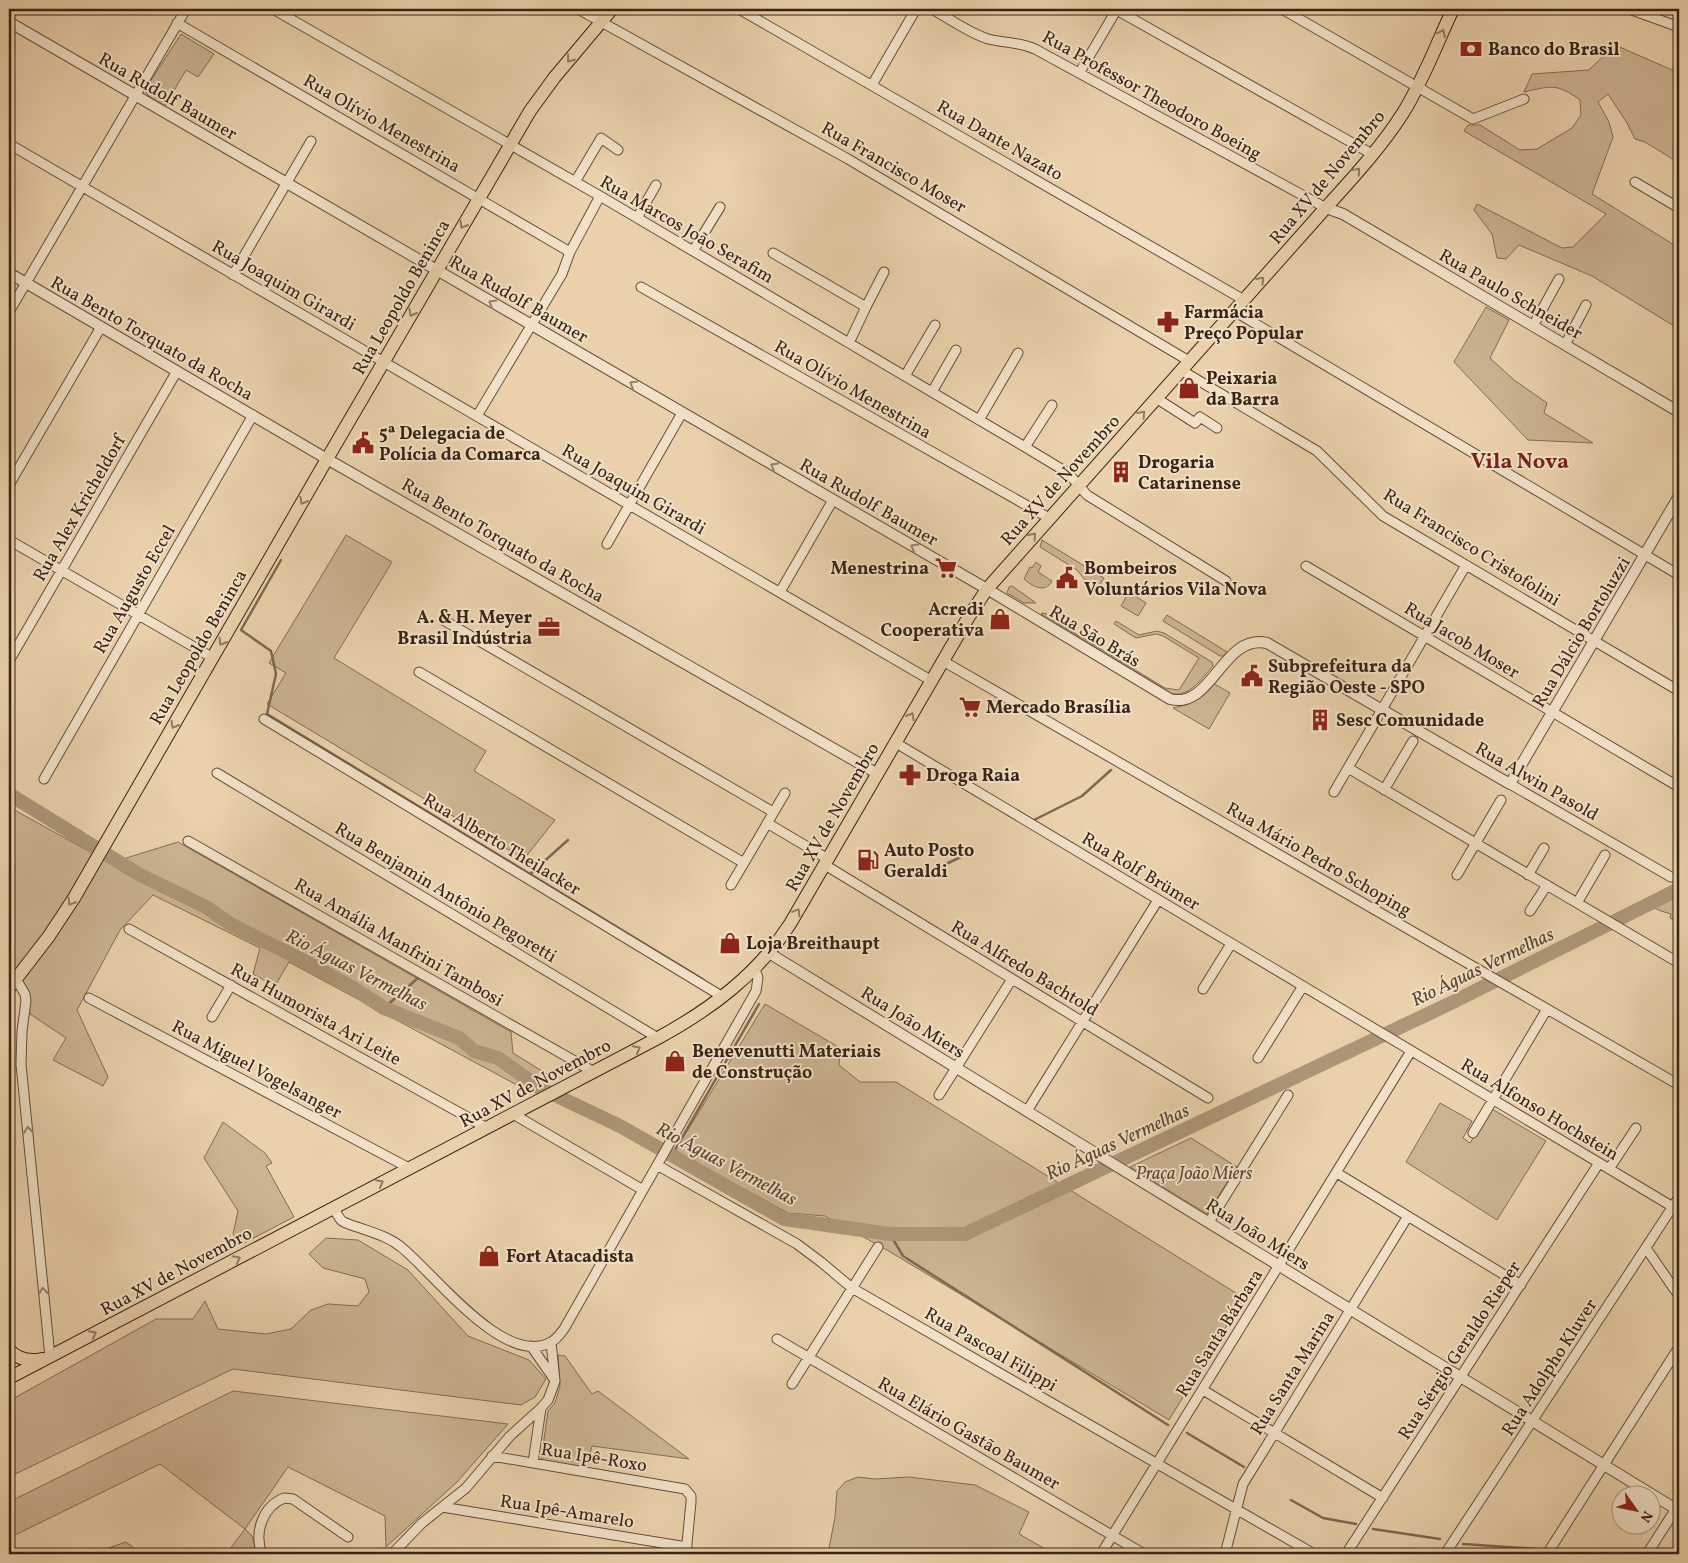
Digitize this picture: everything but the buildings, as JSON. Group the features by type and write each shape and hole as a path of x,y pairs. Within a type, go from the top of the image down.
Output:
{"main road":[{"name":"Rua Leopoldo Beninca","path":"12,983 61,919 510,144 543,93 612,9"},
{"name":"Rua XV de Novembro","path":"9,1378 658,1038 695,1017 724,997 755,969 770,953 790,924 986,589 1372,154 1403,113 1418,86 1452,9"},
{"path":"9,1350 18,1358 23,1359 38,1360 50,1357"}],"street":[{"path":"9,312 186,9"},
{"name":"Rua Marcos João Serafim","path":"273,9 600,196 1025,447 1068,473 1087,495 1226,581"},
{"name":"Rua Francisco Moser","path":"578,9 848,158 1185,366"},
{"name":"Rua Dante Nazato","path":"739,9 1244,300"},
{"path":"872,85 916,9"},
{"name":"Rua Professor Theodoro Boeing","path":"932,9 980,36 1029,46 1080,72 1326,208"},
{"path":"1080,72 1116,9 1372,154"},
{"path":"1282,9 1473,118 1524,98"},
{"path":"1629,9 1679,27"},
{"name":"Rua Rudolf Baumer","path":"9,22 986,589"},
{"name":"Rua Olívio Menestrina","path":"178,23 570,252"},
{"path":"575,182 601,138 618,150"},
{"path":"233,275 311,141"},
{"name":"Rua Joaquim Girardi","path":"9,144 932,681"},
{"path":"1635,182 1679,208"},
{"path":"637,218 656,185"},
{"path":"477,416 562,274 570,252 600,196"},
{"path":"693,251 720,207"},
{"name":"Rua Paulo Schneider","path":"1326,208 1343,214 1679,412"},
{"path":"773,253 866,307"},
{"path":"849,343 884,272"},
{"name":"Rua Bento Torquato da Rocha","path":"9,273 327,459 878,774"},
{"path":"1533,326 1559,279"},
{"name":"Rua Olívio Menestrina","path":"641,287 1049,518"},
{"path":"1565,344 1586,305"},
{"path":"1234,311 1679,576"},
{"path":"905,376 935,325"},
{"path":"9,485 101,327"},
{"path":"932,392 956,350"},
{"path":"979,420 1018,353"},
{"name":"Rua Francisco Cristofolini","path":"1185,366 1317,451 1383,516 1679,691"},
{"name":"Rua Alex Kricheldorf","path":"9,661 177,371"},
{"path":"1156,398 1195,423 1200,417 1217,428"},
{"path":"1025,447 1052,405"},
{"path":"607,544 682,413"},
{"name":"Rua Augusto Eccel","path":"44,779 253,416"},
{"name":"Rua Dálcio Bortoluzzi","path":"1510,784 1679,496"},
{"path":"780,592 833,500"},
{"path":"9,540 212,658"},
{"path":"1334,792 1466,565"},
{"name":"Rua Jacob Moser","path":"1306,566 1679,787"},
{"name":"Rua São Brás","path":"986,589 1164,696 1177,701 1188,699"},
{"path":"445,621 773,812"},
{"name":"Rua Alwin Pasold","path":"1188,699 1199,692 1239,649 1251,642 1260,641 1276,647 1671,878"},
{"name":"Rua Mário Pedro Schoping","path":"943,661 1679,1085"},
{"path":"419,672 744,863"},
{"name":"Rua Alberto Theilacker","path":"264,719 724,997"},
{"path":"1384,790 1412,742"},
{"name":"Rua Rolf Brümer","path":"896,743 1390,1039"},
{"path":"1348,768 1679,964"},
{"name":"Rua Benjamin Antônio Pegoretti","path":"217,773 658,1038"},
{"path":"731,884 785,793"},
{"path":"1457,875 1502,800"},
{"name":"Rua Alfredo Bachtold","path":"767,823 1012,978 1208,1098"},
{"name":"Rua Amália Manfrini Tambosi","path":"188,841 594,1072"},
{"path":"1528,874 1544,848"},
{"path":"1577,903 1605,855"},
{"path":"1530,911 1547,885"},
{"path":"1027,1111 1158,900"},
{"name":"Rua Humorista Ari Leite","path":"129,929 487,1128"},
{"path":"1203,989 1231,944"},
{"name":"Rua João Miers","path":"770,953 1532,1421 1678,1508"},
{"path":"334,1208 340,1218 346,1223 382,1236 403,1248 472,1316 488,1328 508,1340 520,1344 531,1346 551,1342 564,1329 756,991 758,978 755,969"},
{"path":"939,1095 1012,978"},
{"name":"Rua Leopoldo Beninca","path":"12,983 25,994 26,1001 22,1031 21,1064 50,1357"},
{"path":"212,1017 231,985"},
{"path":"1258,1058 1303,986"},
{"name":"Rua Miguel Vogelsanger","path":"89,998 409,1168"},
{"path":"1473,1133 1547,1009"},
{"name":"Rua Alfonso Hochstein","path":"1390,1039 1673,1207"},
{"name":"Rua Santa Bárbara","path":"1102,1554 1412,1051"},
{"path":"1209,1222 1288,1095"},
{"path":"513,1114 643,1190"},
{"path":"1609,1169 1636,1128"},
{"name":"Rua Sérgio Geraldo Rieper","path":"1346,1554 1599,1163"},
{"name":"Rua Pascoal Filippi","path":"657,1165 797,1244 852,1288 1314,1554"},
{"path":"1336,1173 1520,1285"},
{"name":"Rua Adolpho Kluver","path":"1445,1554 1679,1197"},
{"name":"Rua Santa Marina","path":"1225,1554 1242,1484 1408,1216"},
{"path":"792,1384 878,1247"},
{"path":"1646,1248 1679,1296"},
{"name":"Rua Elário Gastão Baumer","path":"777,1339 1144,1554"},
{"path":"392,1554 415,1530 466,1488 510,1436 541,1408 550,1395 555,1381 551,1342"},
{"path":"531,1346 548,1368 555,1381"},
{"path":"1547,1554 1679,1348"},
{"path":"1203,1390 1382,1498"},
{"path":"533,1463 541,1408"},
{"name":"Rua Ipê-Roxo","path":"492,1456 679,1487 689,1492 691,1502 686,1551"},
{"path":"262,1554 258,1534 261,1522 270,1508 284,1498 293,1499 348,1537"},
{"name":"Rua Ipê-Amarelo","path":"442,1507 686,1551"},
{"path":"1647,1554 1678,1508"}],"green space":[{"path":"181,34 214,54 198,77 186,70 165,106 150,97 146,93 146,88"},
{"path":"1615,45 1679,73 1679,163 1645,142 1635,139 1608,94 1598,102 1609,122 1613,137 1592,194 1679,248 1679,329 1592,276 1519,245 1506,259 1497,258 1492,234 1474,210 1477,204 1562,248 1573,247 1606,214 1464,131 1468,125 1480,125 1520,150 1537,149 1572,128 1581,115 1580,100 1554,87 1524,92 1532,74 1589,70"},
{"path":"1486,307 1509,320 1490,358 1514,380 1547,403 1544,413 1593,443 1528,440 1454,362"},
{"path":"346,535 392,562 334,658 486,751 474,771 555,820 524,859 267,704 286,673 269,663"},
{"path":"1042,540 1104,578 1096,591 1077,570 1040,547"},
{"path":"1036,562 1041,566 1038,572 1052,581 1046,587 1038,588 1024,579 1030,567 1032,568"},
{"path":"1012,586 1036,603 1024,603 1007,593 1009,587"},
{"path":"1129,592 1146,603 1138,616 1121,606"},
{"path":"1041,614 1047,614 1053,620 1165,688 1179,690 1199,658 1163,636 1156,634 1136,638 1114,624 1116,621 1139,635 1157,631 1164,633 1212,662 1213,666 1190,690 1184,693 1172,694"},
{"path":"1167,615 1227,652 1220,656 1163,621"},
{"path":"1213,683 1230,693 1209,729 1173,708 1189,704"},
{"path":"9,807 110,863 178,842 511,1032 513,1053 555,1079 528,1091 289,962 275,986 253,974 260,948 153,895 120,930 77,1010 108,1077 103,1086 53,1060 66,1038 30,1014 28,989 9,987"},
{"path":"1679,886 1679,923 1670,918 1671,914 1644,903"},
{"path":"765,1004 840,1048 839,1065 860,1082 896,1082 1244,1298 1169,1420 887,1250 825,1216 788,1213 675,1151"},
{"path":"1440,1103 1472,1121 1463,1138 1470,1143 1492,1109 1546,1141 1497,1220 1406,1162"},
{"path":"223,1122 265,1153 272,1163 266,1166 294,1217 242,1244 233,1234 238,1211 204,1158"},
{"name":"Praça João Miers","path":"1191,1138 1237,1167 1207,1214 1130,1167"},
{"path":"326,1238 358,1240 408,1270 468,1336 529,1360 546,1379 535,1397 521,1405 233,1369 9,1477 9,1401 156,1319 193,1319 205,1301 218,1329 266,1334 291,1329 311,1310 328,1304 358,1306 369,1292 365,1279 323,1268 309,1254"},
{"path":"558,1355 565,1356 592,1394 598,1391 689,1459 592,1446 586,1468 541,1460 548,1411 555,1403 560,1386"},
{"path":"233,1391 508,1424 457,1482 386,1547 385,1516 288,1467 245,1529 160,1464 9,1538 9,1502"},
{"path":"858,1477 874,1479 909,1477 975,1485 1029,1512 1019,1534 1054,1554 828,1554 835,1517 837,1491 845,1482"},
{"path":"245,1529 252,1536 257,1554 226,1554"},
{"path":"126,1542 142,1554 91,1554"}],"waterway":[{"path":"281,560 241,630 271,651 276,674 267,714 704,980"},
{"path":"1034,820 1082,796 1111,770"},
{"name":"Rio Águas Vermelhas","path":"9,794 140,875 206,907 232,925 353,988 384,1008 459,1038 474,1051 498,1058 540,1088 620,1126 784,1219 890,1234 965,1234 1451,1003 1679,889"},
{"path":"530,874 568,840"},
{"path":"925,874 967,854"},
{"path":"384,1008 418,978"},
{"path":"672,1155 759,1004"},
{"path":"890,1234 903,1256 1168,1425"},
{"path":"1187,1433 1244,1467"},
{"path":"1291,1500 1323,1518 1356,1524"},
{"path":"1373,1529 1440,1539"},
{"path":"1463,1544 1538,1549"},
{"path":"1559,1551 1582,1554"}],"place":[{"name":"Banco do Brasil","path":"1471,49"},
{"name":"Farmácia Preço Popular","path":"1168,322"},
{"name":"Peixaria da Barra","path":"1189,388"},
{"name":"5ª Delegacia de Polícia da Comarca","path":"363,443"},
{"name":"Drogaria Catarinense","path":"1121,472"},
{"name":"Menestrina","path":"946,568"},
{"name":"Bombeiros Voluntários Vila Nova","path":"1067,578"},
{"name":"Acredi Cooperativa","path":"1000,619"},
{"name":"A. & H. Meyer Brasil Indústria","path":"549,627"},
{"name":"Subprefeitura da Região Oeste - SPO","path":"1252,676"},
{"name":"Mercado Brasília","path":"970,707"},
{"name":"Sesc Comunidade","path":"1320,720"},
{"name":"Droga Raia","path":"910,775"},
{"name":"Auto Posto Geraldi","path":"868,860"},
{"name":"Loja Breithaupt","path":"730,943"},
{"name":"Benevenutti Materiais de Construção","path":"675,1061"},
{"name":"Fort Atacadista","path":"489,1256"}],"district":[{"name":"Vila Nova","path":"1520,460"}]}
